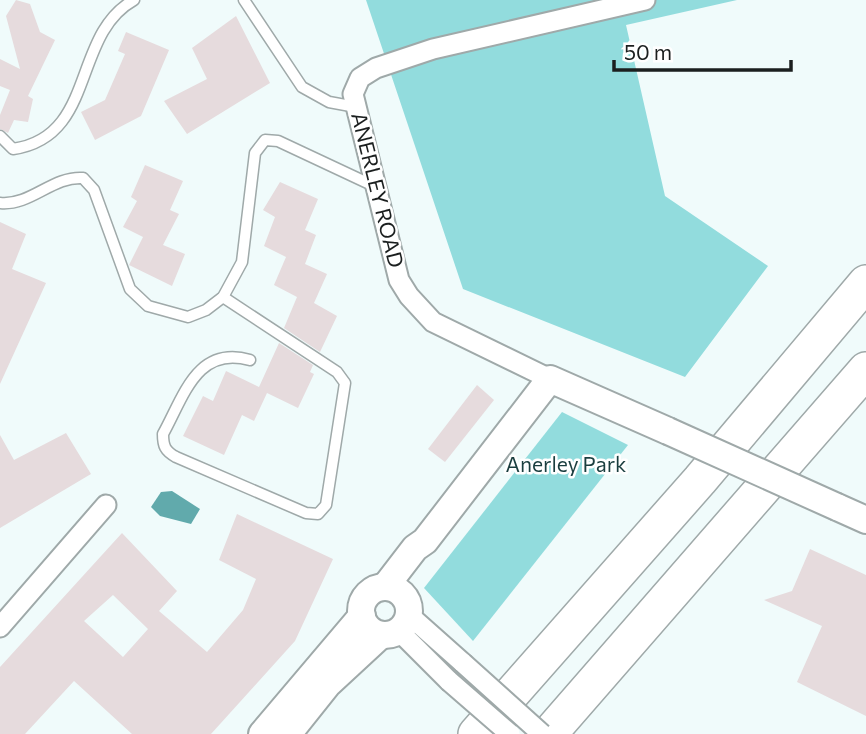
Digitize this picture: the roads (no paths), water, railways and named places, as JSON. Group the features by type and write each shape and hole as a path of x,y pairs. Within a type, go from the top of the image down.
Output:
{"highway":[{"path":"476,734 772,396 866,283"},
{"path":"549,734 704,560 866,370"}],"street":[{"name":"ANERLEY ROAD","path":"645,0 433,49 376,68 355,84 353,94 399,280 420,310 460,336 866,520"},
{"path":"273,732 328,684 395,613 425,555 425,541 550,379"},
{"path":"0,627 106,505"},
{"path":"273,732 362,616 365,598 371,592 463,663 542,734"},
{"path":"362,616 372,631 395,613"},
{"path":"395,613 449,681 510,734"}],"lane":[{"path":"0,152 44,141 59,126 83,83 107,22 119,8 134,0"},
{"path":"244,0 302,87 329,102 356,107"},
{"path":"0,136 13,149"},
{"path":"0,203 19,201 62,180 83,178 94,190 114,250 137,298 158,310 188,317 206,310 223,297 242,262 255,153 265,140 278,141 374,186"},
{"path":"223,297 337,372 345,383 326,505 318,514 306,513 176,457 167,452 163,444 163,434 197,371 223,356 250,360"}],"park label":[{"name":"Anerley Park","path":"566,465"}]}
